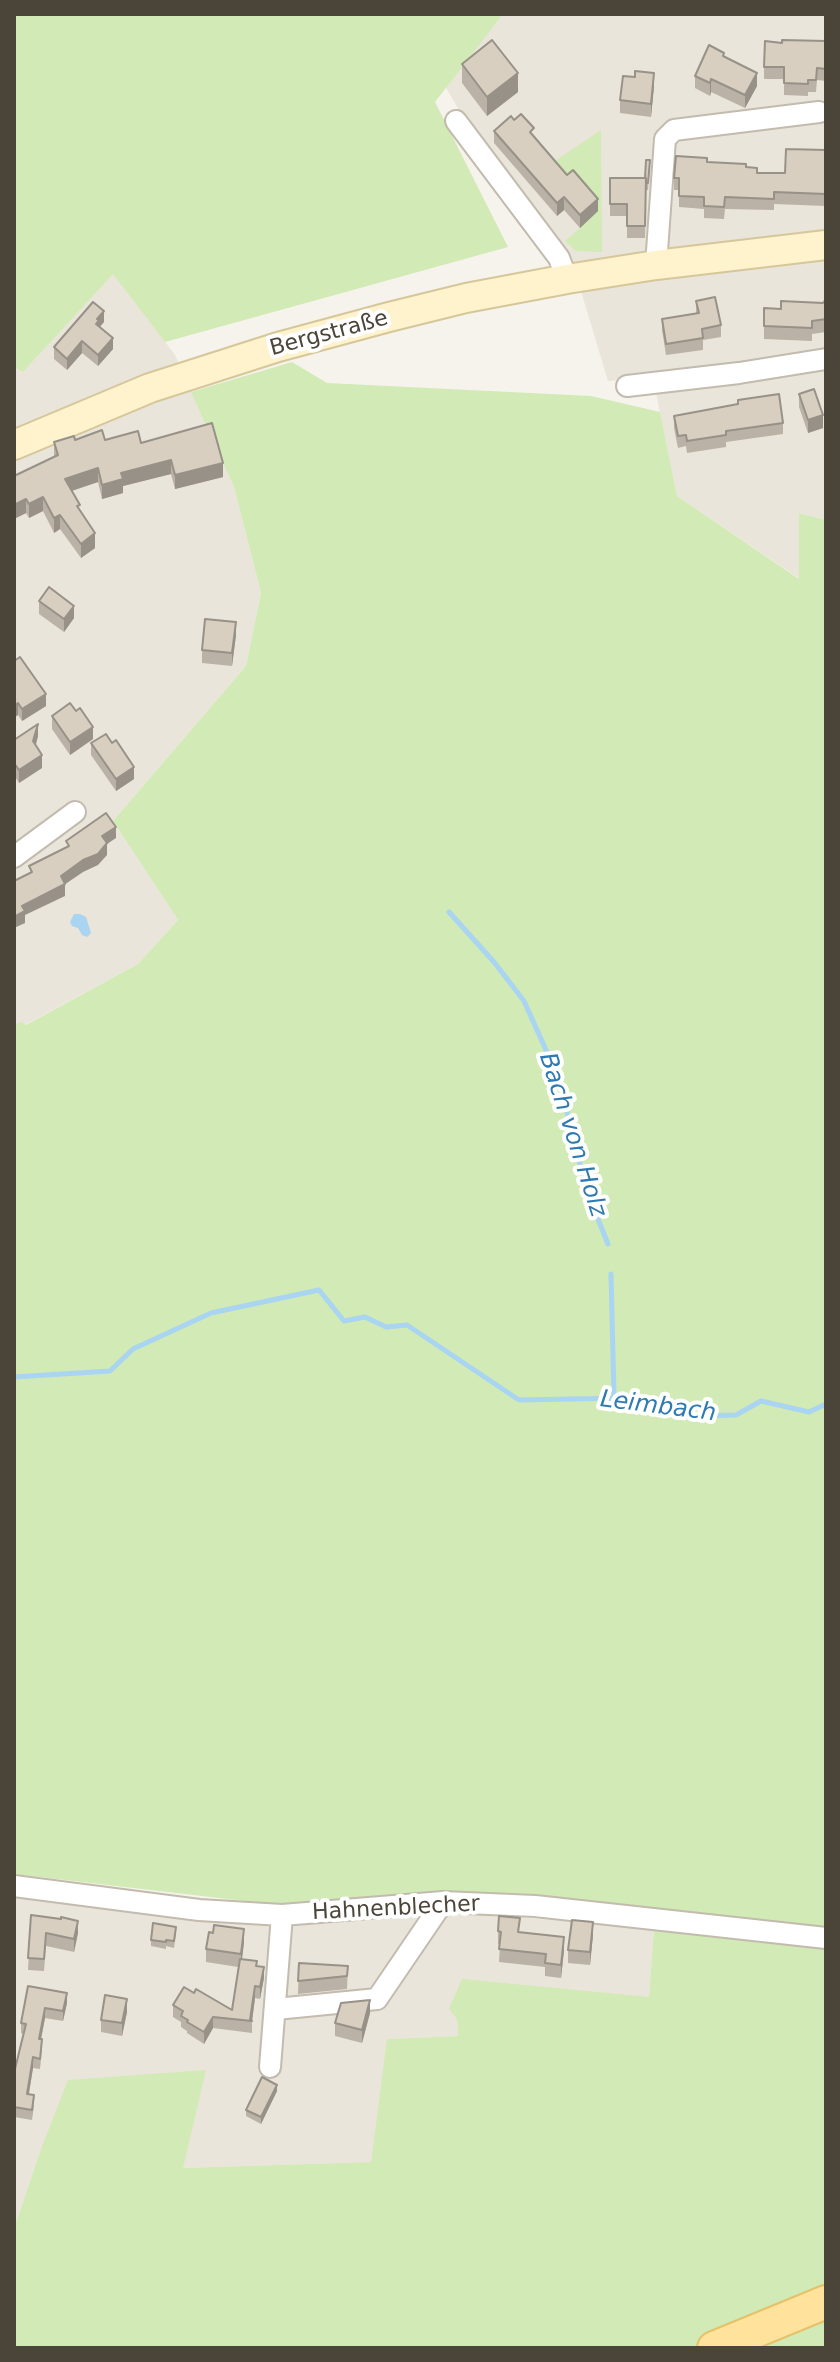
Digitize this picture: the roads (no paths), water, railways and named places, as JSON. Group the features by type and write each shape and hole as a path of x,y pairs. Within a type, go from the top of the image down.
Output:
{"main road":[{"path":"714,2348 826,2302"}],"street":[{"path":"656,265 665,139 674,130 819,112"},
{"path":"456,121 559,258 567,279"},
{"name":"Bergstraße","path":"14,445 150,388 278,347 466,298 656,265 826,245"},
{"path":"627,386 826,359"},
{"path":"14,857 75,812"},
{"name":"Hahnenblecher","path":"14,1886 199,1910 282,1915 443,1902 535,1906 826,1938"},
{"path":"276,2009 377,1999 443,1902"},
{"path":"270,2067 282,1915"}],"water":[{"path":"74,914 86,917 91,933 87,937 72,926 70,922"}],"waterway":[{"name":"Bach von Holz","path":"449,912 524,1001 559,1079 586,1189 608,1244"},
{"name":"Bach von Holz","path":"611,1274 614,1397"},
{"name":"Leimbach","path":"14,1377 110,1371 133,1349 211,1313 319,1290 344,1321 365,1317 386,1327 407,1325 519,1400 625,1398 699,1416 736,1415 761,1401 809,1412 826,1404"}]}
